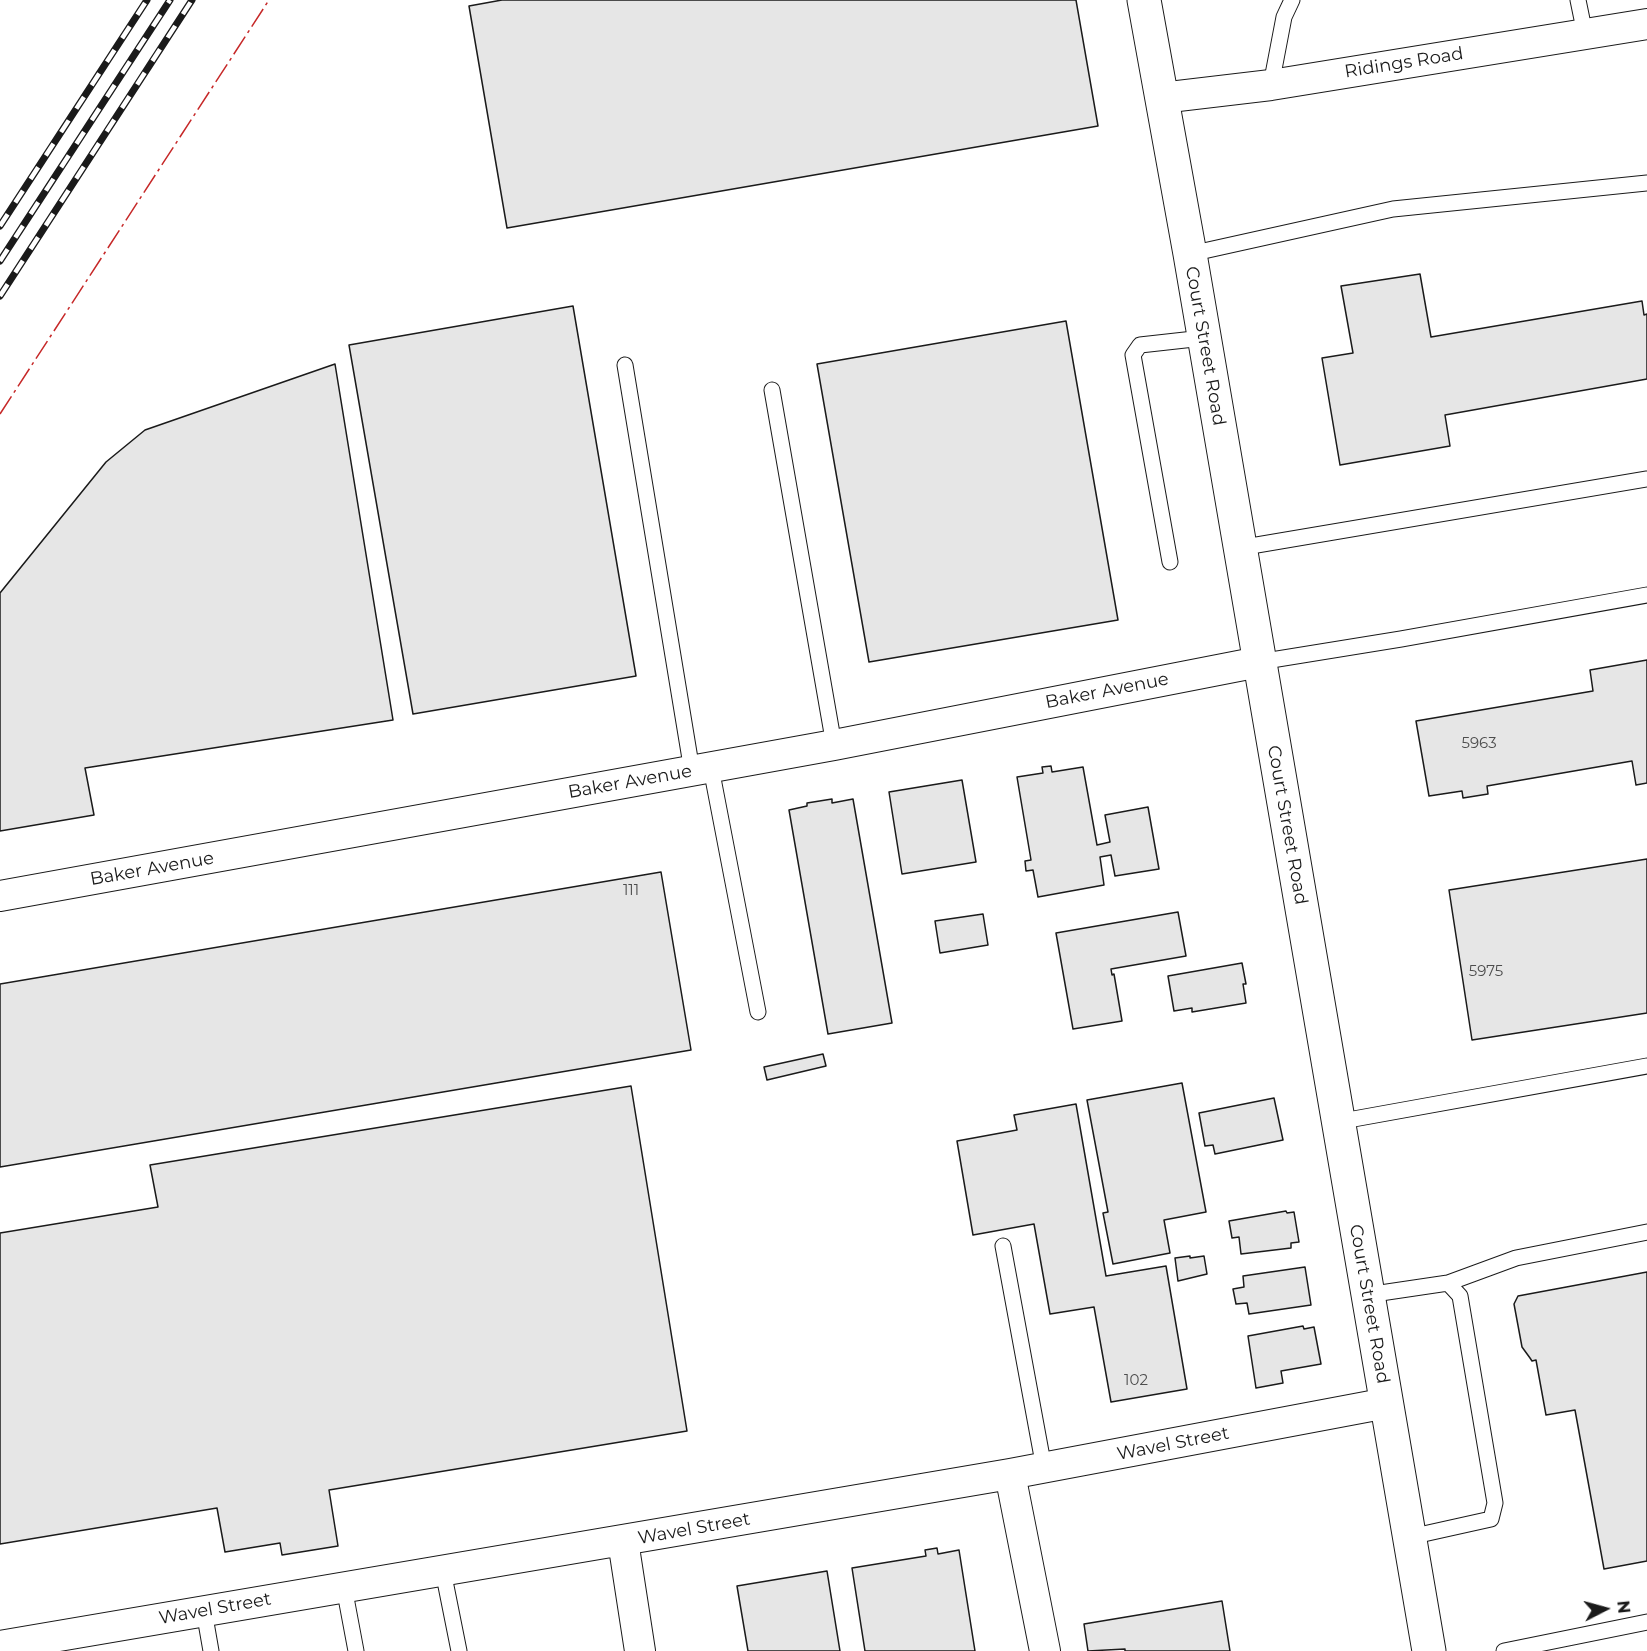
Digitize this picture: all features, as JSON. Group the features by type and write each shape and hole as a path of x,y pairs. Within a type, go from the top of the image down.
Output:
{"street":[{"name":"Court Street Road","path":"1144,0 1190,254 1429,1651"},
{"name":"Ridings Road","path":"1161,98 1271,85 1647,24"},
{"name":"Baker Avenue","path":"0,896 834,745 1259,662"},
{"name":"Wavel Street","path":"0,1646 1010,1474 1387,1403"},
{"path":"1010,1474 1045,1651"},
{"path":"623,1541 640,1651"}],"lane":[{"path":"1271,85 1284,17 1292,0"},
{"path":"1578,0 1585,34"},
{"path":"1190,254 1393,209 1647,183"},
{"path":"1170,562 1133,355 1140,345 1203,338"},
{"path":"625,365 702,769 758,1012"},
{"path":"772,390 834,745"},
{"path":"1239,548 1647,479"},
{"path":"1259,662 1647,595"},
{"path":"1337,1122 1647,1066"},
{"path":"1367,1295 1448,1283 1516,1258 1647,1232"},
{"path":"1003,1246 1044,1468"},
{"path":"1410,1538 1491,1519 1495,1503 1460,1296 1448,1283"},
{"path":"443,1570 459,1651"},
{"path":"344,1587 356,1651"},
{"path":"204,1611 211,1651"},
{"path":"1504,1651 1558,1646 1647,1622"}],"building":[{"path":"502,0 1076,0 1098,126 507,228 469,6"},
{"path":"1420,274 1431,337 1642,301 1644,315 1647,314 1647,379 1445,415 1450,446 1340,465 1322,358 1353,353 1341,286"},
{"path":"573,306 636,676 413,714 349,345"},
{"path":"1066,321 1118,620 869,662 817,364"},
{"path":"335,364 393,720 85,768 94,815 0,831 0,593 106,462 145,430"},
{"path":"1647,660 1647,783 1636,785 1632,761 1487,786 1488,794 1463,798 1462,791 1429,796 1416,721 1593,691 1590,670"},
{"path":"1051,766 1052,772 1083,767 1097,845 1110,842 1105,815 1148,807 1159,869 1115,876 1111,855 1100,857 1104,885 1038,897 1033,870 1026,871 1025,861 1031,860 1017,777 1043,773 1042,767"},
{"path":"962,780 976,862 902,874 889,792"},
{"path":"832,799 832,803 853,799 892,1023 828,1034 789,810 807,806 807,803"},
{"path":"1647,859 1647,1013 1472,1040 1449,890"},
{"path":"661,872 691,1050 0,1167 0,984"},
{"path":"1178,912 1186,956 1111,969 1112,975 1114,974 1122,1021 1073,1029 1056,933"},
{"path":"983,914 988,945 940,953 935,921"},
{"path":"1242,963 1246,984 1243,984 1246,1003 1192,1012 1192,1008 1174,1011 1168,976"},
{"path":"823,1054 826,1066 767,1080 764,1067"},
{"path":"1182,1083 1206,1212 1164,1220 1170,1253 1113,1264 1103,1213 1108,1212 1087,1100"},
{"path":"631,1086 687,1431 329,1490 338,1546 282,1555 280,1543 225,1552 217,1508 0,1544 0,1233 158,1207 150,1165"},
{"path":"1274,1098 1283,1140 1215,1154 1213,1145 1205,1146 1199,1113"},
{"path":"1076,1104 1106,1276 1166,1266 1187,1389 1111,1402 1094,1307 1050,1314 1034,1224 973,1235 957,1141 1017,1130 1014,1115"},
{"path":"1286,1211 1287,1213 1294,1212 1299,1242 1291,1243 1291,1248 1241,1254 1239,1237 1232,1238 1229,1221"},
{"path":"1190,1256 1190,1258 1204,1256 1207,1274 1178,1281 1175,1258"},
{"path":"1305,1267 1311,1305 1249,1314 1247,1303 1236,1304 1233,1289 1244,1287 1243,1276"},
{"path":"1647,1272 1647,1561 1604,1569 1575,1410 1546,1415 1536,1360 1532,1361 1522,1347 1514,1304 1518,1296"},
{"path":"1303,1326 1304,1329 1314,1327 1321,1364 1281,1371 1283,1383 1256,1388 1248,1336"},
{"path":"937,1548 938,1554 959,1550 975,1651 865,1651 852,1568 926,1556 925,1550"},
{"path":"827,1571 840,1651 748,1651 737,1586"},
{"path":"1222,1601 1230,1651 1125,1651 1125,1649 1088,1651 1084,1624"}],"railway":[{"path":"0,226 147,0"},
{"path":"0,261 170,0"},
{"path":"0,296 192,0"}],"power":[{"path":"0,414 269,0"}]}
